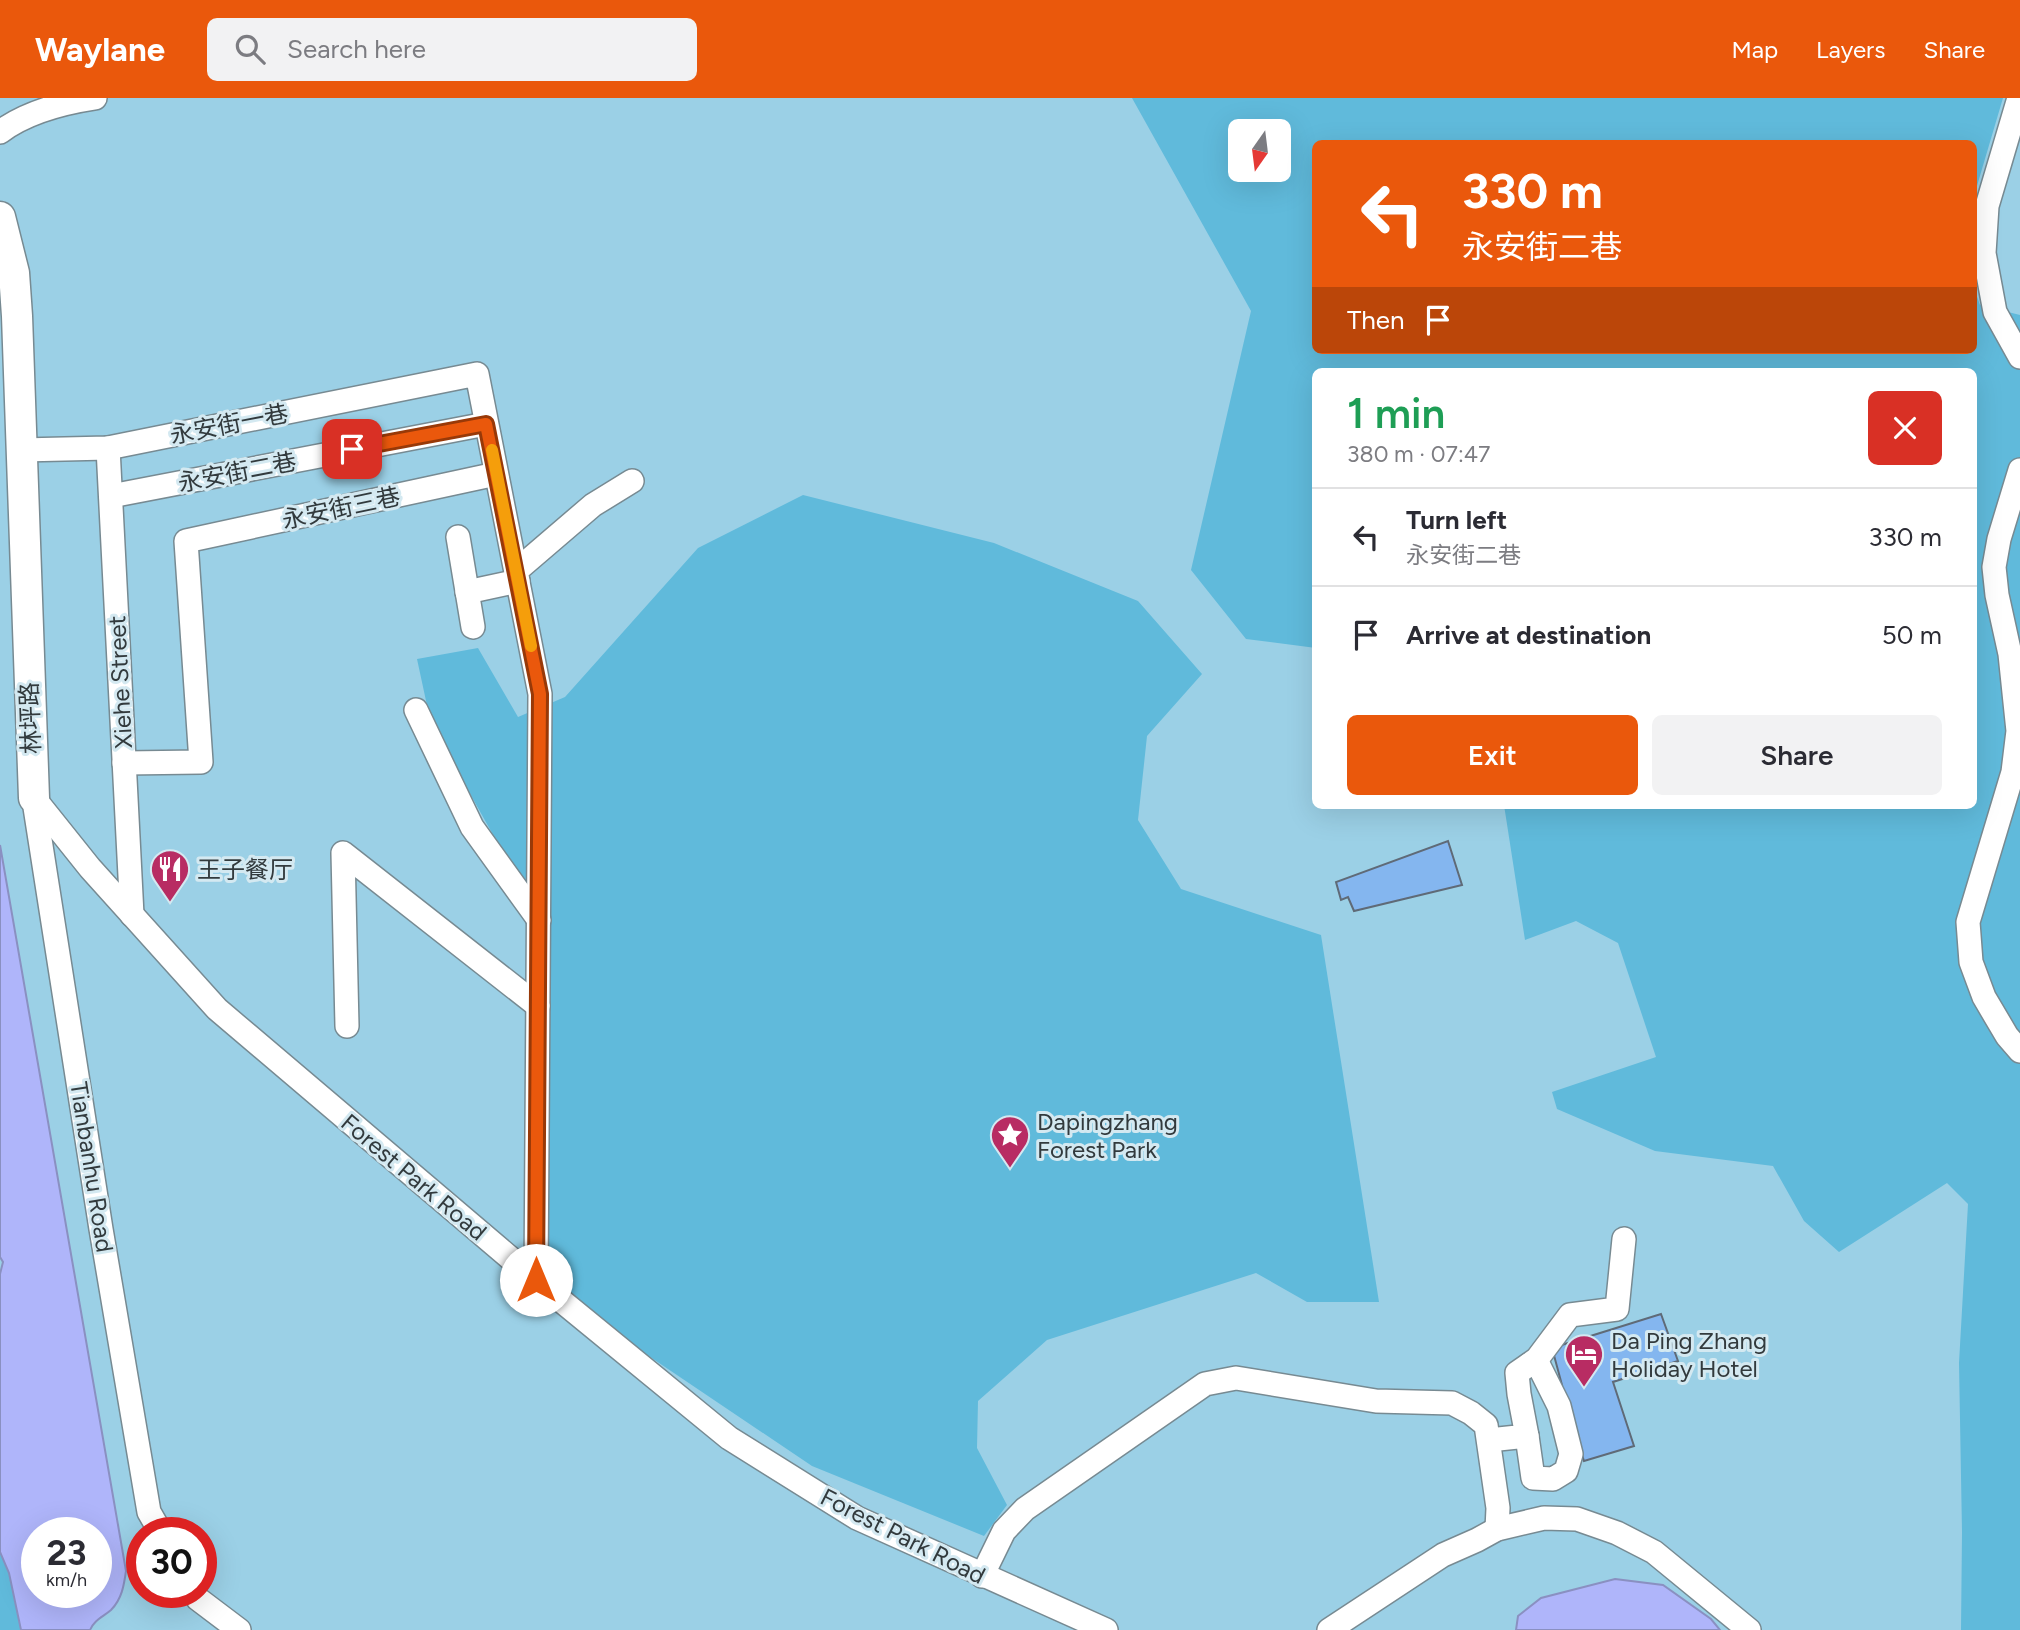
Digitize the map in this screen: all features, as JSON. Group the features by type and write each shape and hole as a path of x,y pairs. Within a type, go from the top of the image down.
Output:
{"main road":[{"name":"林坪路","path":"0,217 14,274 34,798"},
{"name":"林坪路","path":"0,382 10,746 19,774 34,798"}],"street":[{"path":"0,132 47,109 94,98"},
{"path":"2019,98 1987,206 1984,253 1994,312 2020,357"},
{"name":"永安街一巷","path":"21,450 108,448 477,374 486,424"},
{"path":"486,424 540,694 536,1280"},
{"name":"永安街二巷","path":"111,496 486,424"},
{"name":"Xiehe Street","path":"108,448 132,915"},
{"path":"2020,470 1999,539 1994,567 1997,595 2010,653 2018,731 2013,772 1976,888 1968,922 1971,962 1984,997 2007,1036 2020,1051"},
{"name":"永安街三巷","path":"124,763 201,762 186,541 496,474"},
{"path":"467,592 517,576 593,505 632,481"},
{"path":"458,537 473,627"},
{"path":"416,710 472,827 539,920"},
{"name":"Forest Park Road","path":"34,798 132,915 217,1009 536,1280 729,1438 857,1518 1106,1630"},
{"name":"Tianbanhu Road","path":"34,798 101,1228 152,1517"},
{"path":"347,1026 343,852 538,1006"},
{"path":"1529,1364 1539,1366 1547,1378 1559,1406 1571,1454 1566,1471 1553,1479 1533,1478 1518,1394 1517,1373 1529,1364 1537,1359 1570,1315 1617,1308 1624,1240"},
{"path":"982,1576 1004,1531 1025,1509 1205,1384 1236,1378 1376,1401 1452,1403 1471,1413 1486,1425 1498,1508 1497,1529"},
{"path":"1489,1440 1527,1436"},
{"path":"1329,1630 1443,1555 1497,1529 1544,1518 1577,1519 1617,1533 1654,1552 1749,1630"},
{"path":"210,1608 239,1630"}],"shaded area":[{"name":"Dapingzhang Forest Park","path":"0,98 2020,98 2020,1630 0,1630"},
{"path":"1132,98 2003,98 1977,186 1977,140 1312,140 1312,354 1977,354 1977,296 1980,305 2020,315 2020,1630 1961,1630 1959,1363 1968,1204 1947,1183 1839,1252 1804,1221 1773,1166 1655,1151 1557,1109 1552,1092 1656,1057 1618,943 1576,921 1525,940 1505,809 1977,809 1977,368 1312,368 1312,647 1246,639 1191,570 1251,311"},
{"path":"803,495 994,543 1138,601 1202,674 1147,736 1138,820 1181,889 1321,935 1379,1302 1307,1302 1256,1273 1047,1340 978,1401 977,1448 1007,1505 984,1536 812,1466 536,1280 542,943 501,849 431,724 417,659 478,648 518,717 565,697 698,548"},
{"path":"0,845 126,1571 118,1601 111,1610 94,1624 90,1630 21,1630 9,1573 0,1552 0,1274 3,1262 0,1257"},
{"path":"0,1552 9,1573 21,1630 0,1630"},
{"path":"1615,1579 1663,1585 1711,1619 1720,1630 1516,1630 1518,1616 1541,1598"}],"building":[{"path":"1448,841 1462,885 1354,911 1348,897 1341,900 1336,882"},
{"name":"Da Ping Zhang Holiday Hotel","path":"1661,1314 1678,1361 1613,1382 1634,1446 1584,1461 1572,1425 1544,1391 1562,1385 1552,1348"}],"slow traffic":[{"path":"492,450 531,646"}],"place":[{"name":"王子餐厅","path":"170,903"},
{"name":"Dapingzhang Forest Park","path":"1010,1169"},
{"name":"Da Ping Zhang Holiday Hotel","path":"1584,1388"}],"route":[{"path":"352,449 486,424 540,694 536,1280"}]}
